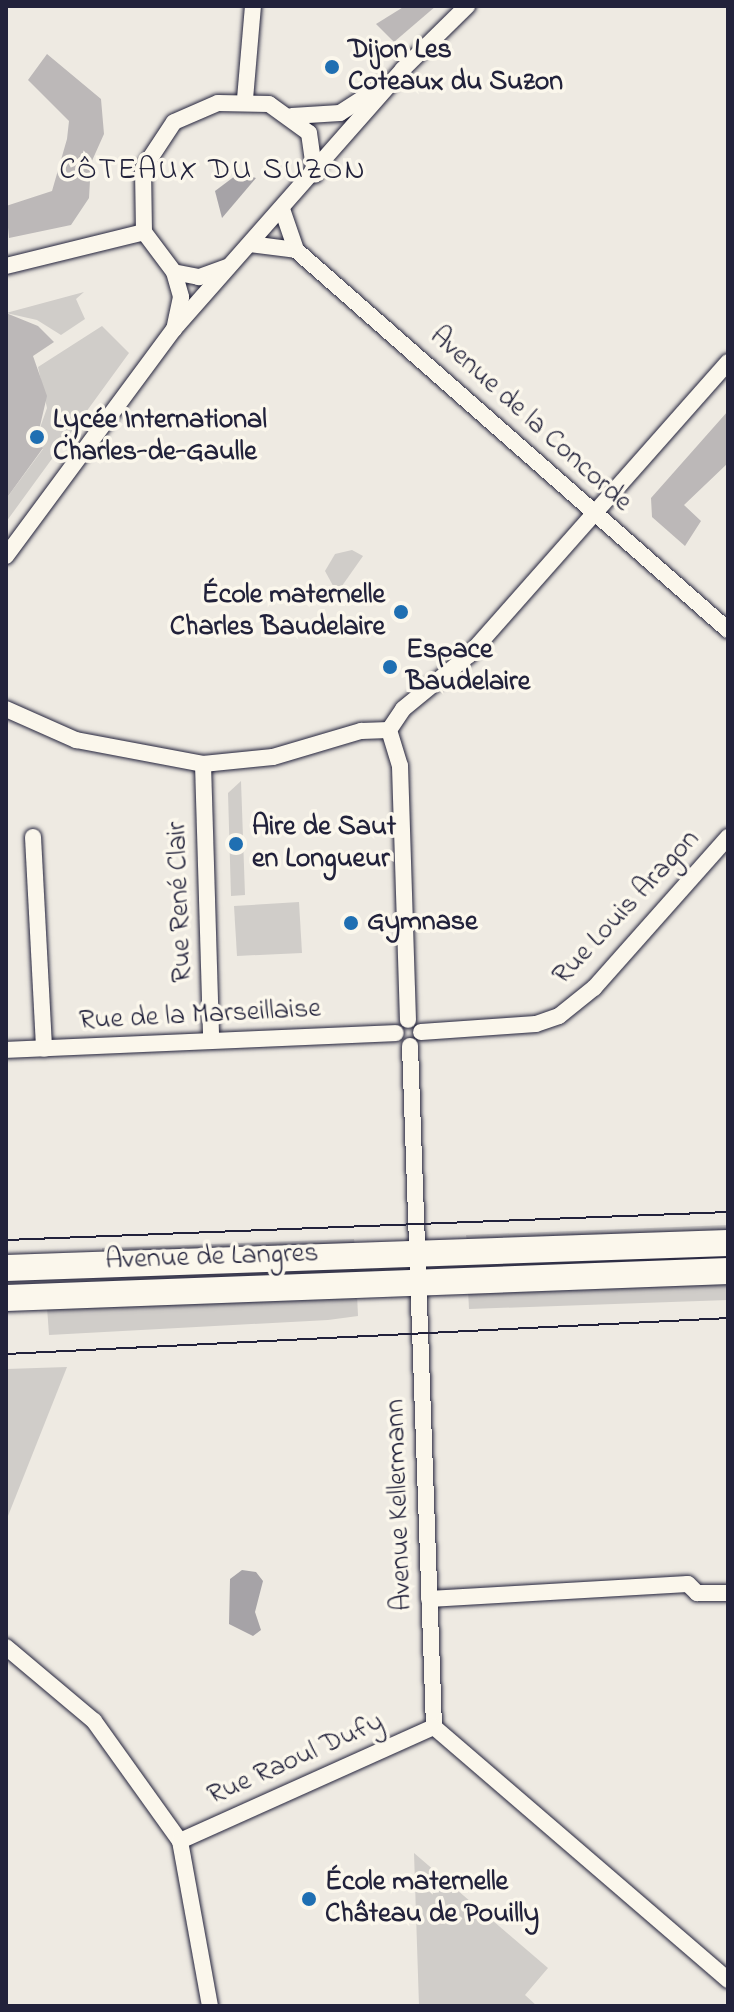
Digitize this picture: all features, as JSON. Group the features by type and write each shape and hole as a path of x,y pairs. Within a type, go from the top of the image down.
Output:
{"main road":[{"name":"Avenue de Langres","path":"6,1268 728,1243"},
{"name":"Avenue de Langres","path":"6,1298 728,1271"}],"street":[{"path":"245,99 253,6"},
{"path":"6,556 174,329 315,175 399,74 467,6"},
{"path":"174,329 181,297 174,272 144,232 141,184 155,143 192,111 245,99 292,116 340,113 399,74"},
{"path":"292,116 309,133 315,175"},
{"name":"Avenue de la Concorde","path":"282,209 296,250 728,630"},
{"path":"6,266 144,232"},
{"path":"250,244 296,250"},
{"path":"174,272 199,277 229,266"},
{"path":"389,730 403,709 469,655 728,362"},
{"path":"6,709 76,740 203,764 273,757 361,731 389,730"},
{"path":"389,730 400,766 408,1020 396,1033 410,1046"},
{"name":"Rue René Clair","path":"203,764 211,1039"},
{"path":"33,837 44,1049"},
{"name":"Rue Louis Aragon","path":"421,1032 536,1024 559,1016 594,988 728,837"},
{"path":"408,1020 421,1032 410,1046 420,1282"},
{"name":"Rue de la Marseillaise","path":"6,1050 396,1033"},
{"name":"Avenue Kellermann","path":"420,1282 434,1727"},
{"path":"429,1599 688,1584 697,1593 728,1593"},
{"path":"6,1647 94,1721 180,1841 210,2006"},
{"path":"434,1727 728,1980"},
{"name":"Rue Raoul Dufy","path":"180,1841 434,1727"}],"shaded area":[{"path":"239,173 256,178 222,218 215,191"},
{"path":"84,292 76,299 85,319 61,335 37,320 6,313"},
{"path":"102,326 129,353 6,522 6,499 43,449 35,442 47,408 38,367"},
{"path":"352,550 363,556 337,593 325,571 335,554"},
{"name":"Aire de Saut en Longueur","path":"241,781 245,895 231,896 228,793"},
{"path":"299,902 302,953 237,956 234,906"},
{"path":"728,1225 728,1232 467,1242 466,1235"},
{"path":"354,1239 355,1246 102,1258 102,1248"},
{"path":"372,1265 372,1273 100,1284 100,1274"},
{"path":"728,1280 728,1300 469,1309 468,1290"},
{"path":"357,1294 358,1316 328,1320 49,1335 47,1307"},
{"path":"67,1367 6,1521 6,1369"},
{"path":"242,1570 256,1572 263,1581 255,1612 261,1630 253,1636 229,1624 230,1579"},
{"path":"414,1853 548,1968 525,1995 537,2006 419,2006"}],"building":[{"path":"405,6 436,6 394,42 376,24"},
{"path":"47,54 101,99 104,134 91,163 89,198 71,225 9,238 6,206 52,191 67,139 69,121 28,80"},
{"path":"6,313 38,326 54,342 33,356 47,396 36,443 43,448 6,499"},
{"path":"728,411 728,463 684,505 701,521 685,546 652,517 651,498"}],"tram line":[{"path":"6,1240 728,1212"},
{"path":"6,1354 728,1318"}],"place":[{"name":"Dijon Les Coteaux du Suzon","path":"332,67"},
{"name":"Lycée International Charles-de-Gaulle","path":"37,437"},
{"name":"École maternelle Charles Baudelaire","path":"401,612"},
{"name":"Espace Baudelaire","path":"390,667"},
{"name":"Aire de Saut en Longueur","path":"236,844"},
{"name":"Gymnase","path":"351,923"},
{"name":"École maternelle Château de Pouilly","path":"309,1899"}],"district":[{"name":"CÔTEAUX DU SUZON","path":"213,171"}]}
